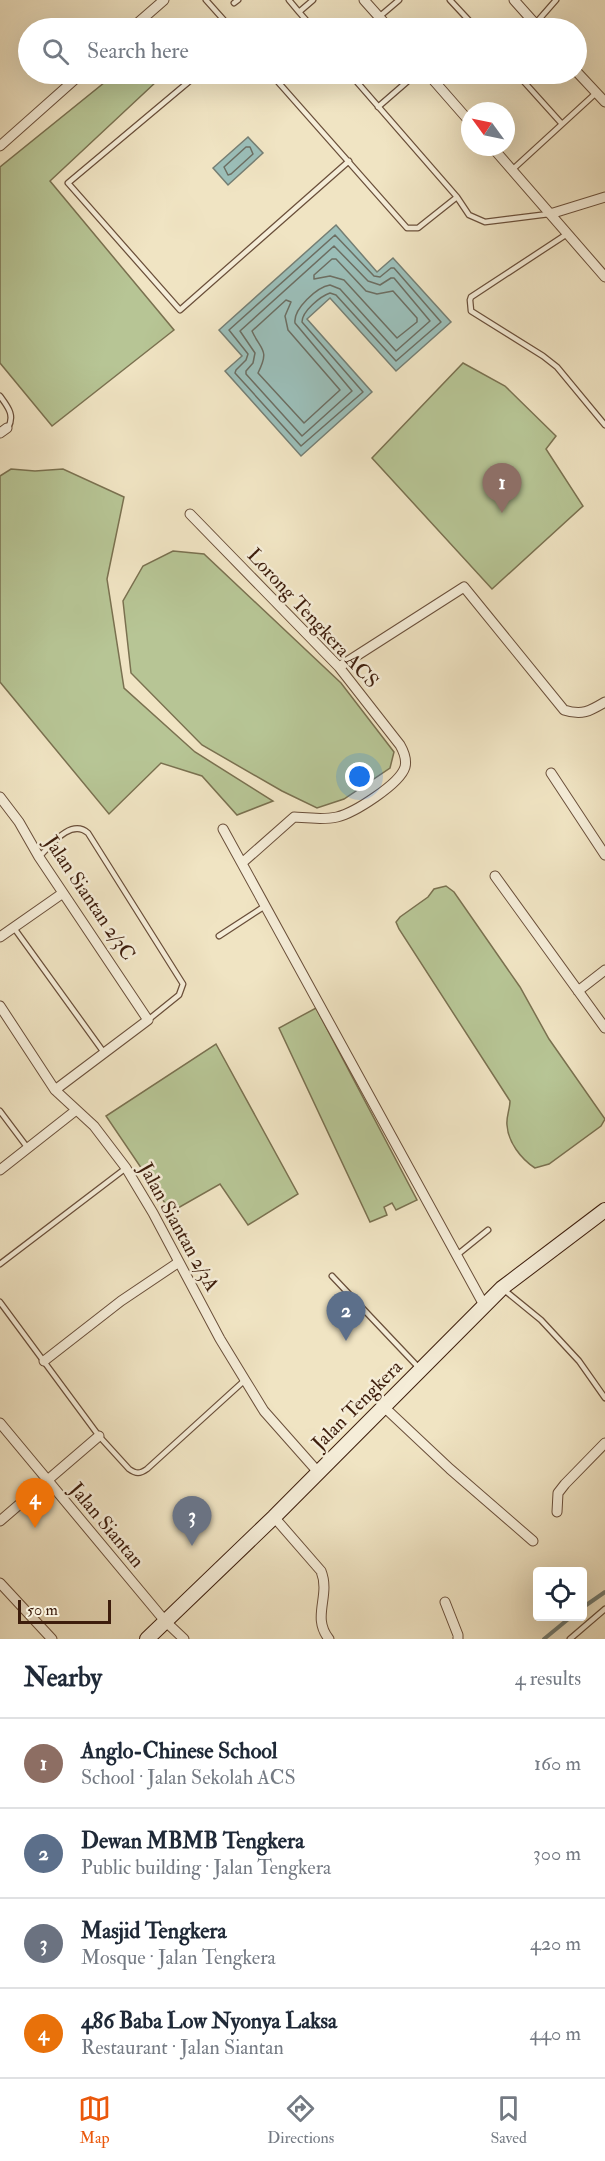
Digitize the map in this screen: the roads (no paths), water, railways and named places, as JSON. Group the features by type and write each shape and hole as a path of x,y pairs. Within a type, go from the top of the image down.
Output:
{"main road":[{"name":"Jalan Tengkera","path":"147,1639 274,1517 502,1288 605,1210"}],"street":[{"path":"143,18 164,0"},
{"path":"364,0 379,17"},
{"path":"514,0 530,18"},
{"path":"587,82 605,102"},
{"path":"0,146 70,84"},
{"path":"437,84 461,112"},
{"path":"500,156 605,278"},
{"path":"550,214 605,197"},
{"name":"Lorong Tengkera ACS","path":"190,514 339,667 400,744 405,757 404,769 397,781 358,808 339,816 318,819 294,817 242,863"},
{"path":"339,667 464,586 564,710 575,714 588,713 605,702"},
{"path":"551,773 605,855"},
{"name":"Jalan Siantan 2/3C","path":"0,797 19,822 39,857 148,1020"},
{"path":"223,830 484,1305"},
{"path":"495,876 605,1028"},
{"path":"0,937 63,893"},
{"path":"578,991 605,970"},
{"name":"Jalan Siantan 2/3A","path":"0,1006 55,1090 94,1126 126,1168 153,1213 220,1339 264,1411 318,1472"},
{"path":"55,1090 148,1020"},
{"path":"0,1170 75,1110"},
{"path":"44,1361 121,1301 179,1262"},
{"path":"383,1406 533,1541"},
{"name":"Jalan Siantan","path":"0,1423 165,1622 184,1639"},
{"path":"0,1521 99,1436"},
{"path":"557,1512 558,1492 605,1443"},
{"path":"274,1517 321,1571 325,1581 321,1626 329,1639"},
{"path":"0,1583 52,1639"},
{"path":"445,1602 458,1639"}],"lane":[{"path":"206,0 222,18"},
{"path":"288,0 304,18"},
{"path":"299,12 313,0"},
{"path":"379,17 399,0"},
{"path":"450,0 467,18"},
{"path":"543,18 556,0"},
{"path":"186,84 68,183 180,310 349,161"},
{"path":"280,84 407,228 418,228 457,197"},
{"path":"358,84 470,215 485,222 550,214"},
{"path":"378,107 404,84"},
{"path":"526,84 562,124"},
{"path":"512,170 597,93"},
{"path":"567,234 471,297 471,310 557,367 605,425"},
{"path":"0,396 10,411 12,420 4,431"},
{"path":"39,857 69,829 82,828 88,833 183,984 179,995 148,1020"},
{"path":"219,936 265,906"},
{"path":"14,928 105,1054"},
{"path":"0,1111 28,1149"},
{"path":"0,1264 126,1168"},
{"path":"456,1255 488,1230"},
{"path":"332,1276 420,1369"},
{"path":"502,1288 541,1320 572,1353 605,1398"},
{"path":"0,1302 99,1436 135,1473 142,1473 245,1380"},
{"path":"570,1639 605,1609"}],"water":[{"path":"248,137 263,153 228,185 213,168"},
{"path":"336,225 377,272 393,258 451,322 396,371 330,298 307,319 372,392 301,456 225,371 242,356 219,330"}],"waterway":[{"path":"587,1605 605,1592"},
{"path":"544,1639 566,1621"}],"place":[{"name":"Anglo-Chinese School","path":"502,513"},
{"name":"Dewan MBMB Tengkera","path":"346,1341"},
{"name":"486 Baba Low Nyonya Laksa","path":"35,1528"},
{"name":"Masjid Tengkera","path":"192,1546"}]}
